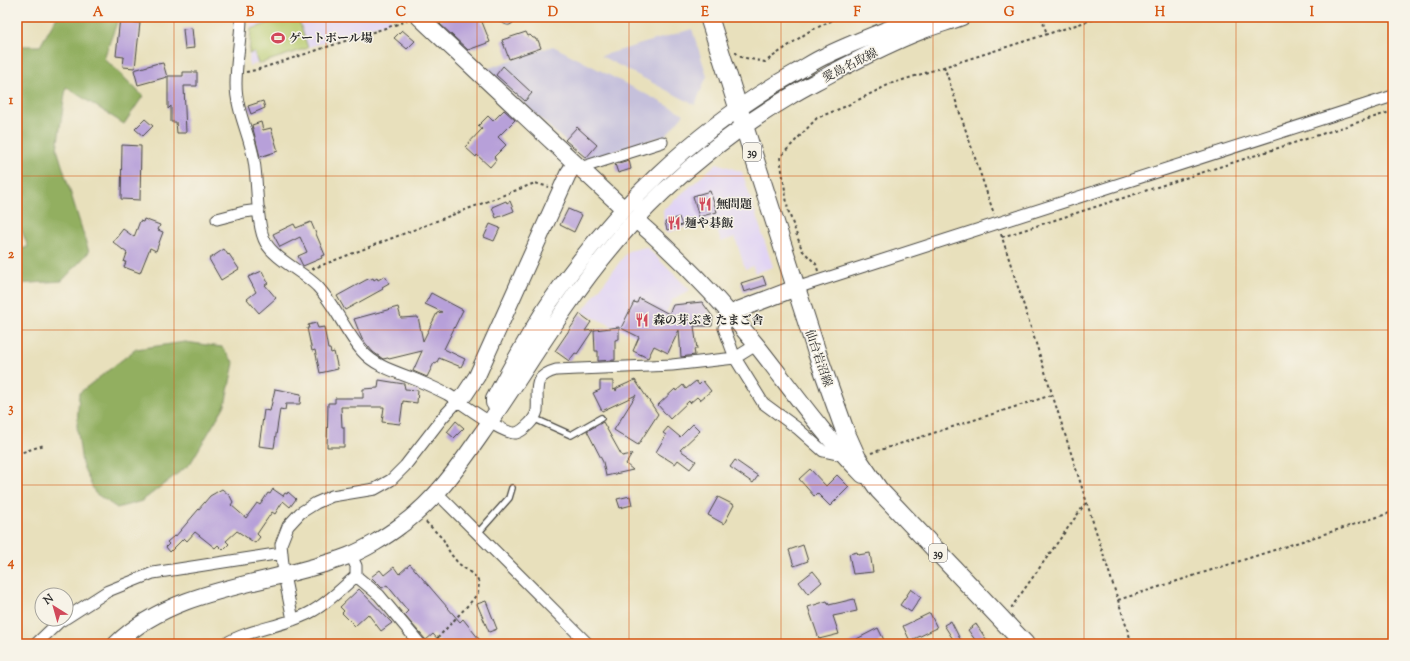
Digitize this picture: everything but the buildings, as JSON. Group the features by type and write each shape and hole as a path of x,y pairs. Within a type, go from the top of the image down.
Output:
{"main road":[{"name":"仙台岩沼線","path":"709,17 796,288 845,431 850,456 879,490 1025,644"}],"street":[{"path":"241,17 236,84 237,102 254,160 260,222 266,244 277,255 316,286 363,352 379,365 419,381 458,401 505,431 515,433 525,428 537,412 537,383 542,376 548,372 556,370 672,365 736,358 756,345"},
{"name":"愛島名取線","path":"490,422 494,399 539,319 579,262 604,231 649,183 716,125 773,85 824,56 920,17"},
{"name":"愛島名取線","path":"116,644 153,616 179,603 284,575 350,555 400,526 437,493 458,468 566,308 607,253 661,194 683,174 744,127 788,97 863,57 921,31 962,17"},
{"path":"421,19 624,209"},
{"path":"850,456 823,451 797,428 763,403 736,358 724,328 738,310 796,288 1393,96"},
{"path":"293,620 284,575 281,544 288,526 300,514 316,503 332,496 375,489 391,480 405,466 443,417 465,393 477,376 568,174 578,166 662,142"},
{"path":"217,219 259,210"},
{"path":"636,220 682,262 732,316 850,456"},
{"path":"437,493 588,644"},
{"path":"74,612 108,591 153,573 282,553"},
{"path":"225,644 235,638 293,620 311,612 331,598 356,576 356,566 350,555"},
{"path":"356,576 379,595 420,644"},
{"path":"36,644 54,627"}],"lane":[{"path":"533,418 571,435 601,418"},
{"path":"478,533 509,498 512,488"}],"path":[{"path":"733,50 740,57 765,62 808,32 839,17"},
{"path":"1041,17 1047,34"},
{"path":"821,280 816,264 802,250 788,210 780,157 817,118 844,107 890,84 1101,17"},
{"path":"256,70 421,19"},
{"path":"944,66 998,223 1132,644"},
{"path":"1002,237 1393,111"},
{"path":"308,270 535,183 545,186"},
{"path":"850,456 1052,395"},
{"path":"17,454 44,445"},
{"path":"1000,619 1016,603 1087,501"},
{"path":"1118,600 1393,512"},
{"path":"416,513 443,540 450,553 458,563 476,577 479,584 478,593 432,644"}],"shaded area":[{"path":"251,17 390,17 391,21 249,66"},
{"path":"692,29 707,76 695,105 601,56"},
{"path":"553,46 684,114 666,135 586,160 486,69"},
{"path":"717,163 742,172 773,267 755,273 753,266 745,269 735,237 721,242 713,218 667,233 664,229 663,210"},
{"path":"646,247 690,290 672,300 651,344 582,312 628,251"}],"green space":[{"path":"57,17 119,17 104,58 143,96 124,124 66,87 57,149 89,252 62,281 17,284 17,250 28,247 17,218 17,46 40,46"},
{"name":"ゲートボール場","path":"288,17 298,17 308,48 258,64 254,52 249,54 251,29"},
{"path":"185,342 222,347 234,363 225,405 190,464 142,501 117,508 95,493 82,464 77,426 79,393 136,349"}],"place":[{"name":"ゲートボール場","path":"278,38"},
{"name":"無問題","path":"705,204"},
{"name":"麺や碁飯","path":"674,223"},
{"name":"森の芽ぶき たまご舎","path":"642,320"}]}
